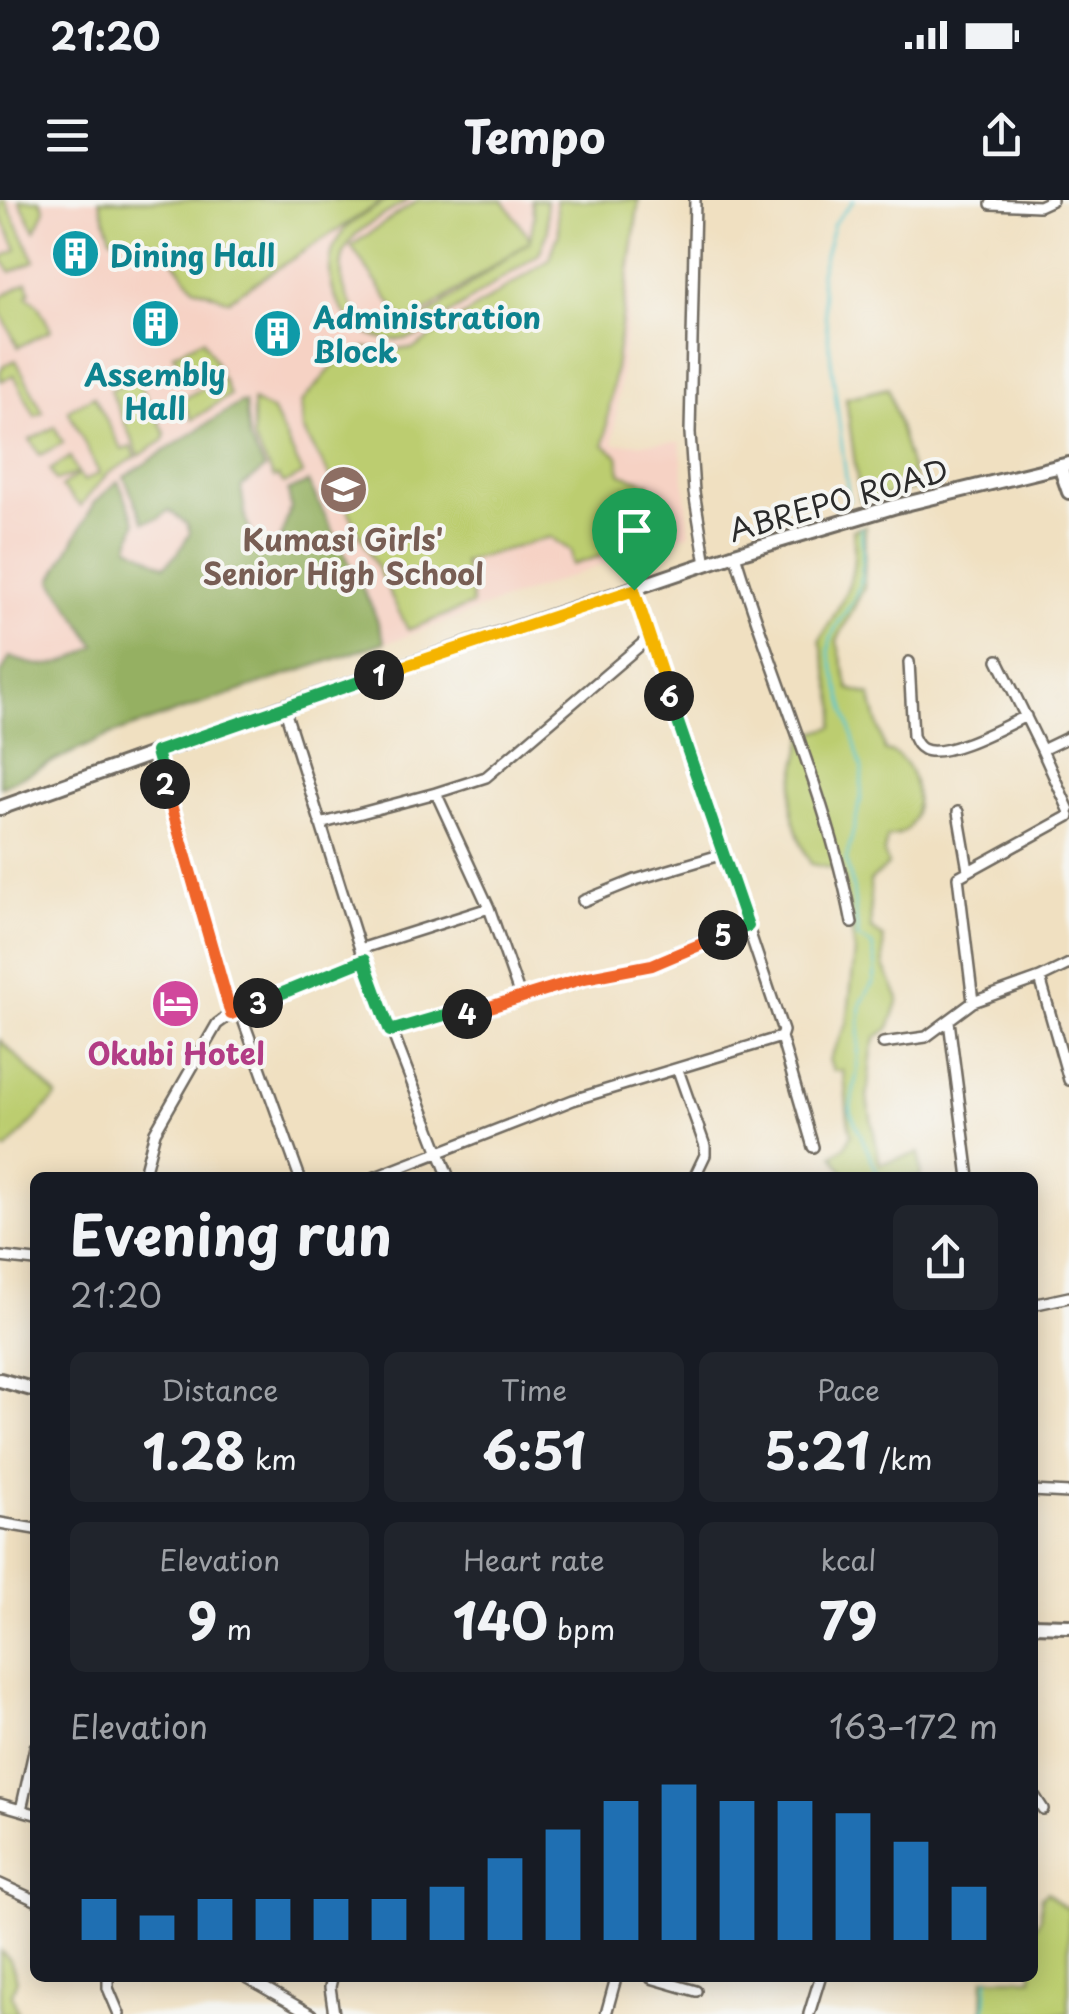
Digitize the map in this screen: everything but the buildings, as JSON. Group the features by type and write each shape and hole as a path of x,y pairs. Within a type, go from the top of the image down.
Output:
{"main road":[{"name":"ABREPO ROAD","path":"0,808 735,554 893,507 1065,465"},
{"path":"1065,465 1069,492"},
{"path":"0,1380 30,1389"},
{"path":"1038,1625 1069,1626"}],"street":[{"path":"695,200 690,433 694,492 706,564"},
{"path":"991,204 1040,206 1052,200"},
{"path":"735,554 838,852 852,924"},
{"path":"634,590 783,1031 813,1147"},
{"path":"320,824 486,777 650,637"},
{"path":"973,1002 957,881 968,870 1069,813 998,660"},
{"path":"908,662 913,736 925,751 956,747 1026,716"},
{"path":"284,707 360,949 447,1172"},
{"path":"1042,750 1069,737"},
{"path":"156,752 235,1012 298,1172"},
{"path":"436,793 489,908 521,999"},
{"path":"958,812 968,870"},
{"path":"582,902 635,880 723,854"},
{"path":"360,949 489,908"},
{"path":"390,1031 448,1014 476,1013 584,978 652,965 693,945 748,926"},
{"path":"144,1172 154,1132 216,1024 235,1012 364,960"},
{"path":"883,1043 926,1037 973,1002 1069,964"},
{"path":"1040,978 1069,1080"},
{"path":"949,1021 968,1172"},
{"path":"387,1172 573,1100 782,1037"},
{"path":"678,1070 704,1146 705,1155 697,1172"},
{"path":"0,1257 30,1261"},
{"path":"1038,1304 1069,1297"},
{"path":"1038,1491 1069,1493"},
{"path":"0,1523 30,1528"},
{"path":"22,1810 30,1771"},
{"path":"1038,1801 1043,1809"},
{"path":"0,1804 30,1812"},
{"path":"0,1884 30,1898"},
{"path":"108,1982 119,2014"},
{"path":"254,1982 311,2014"},
{"path":"331,1982 334,2014"},
{"path":"606,2014 615,1982"},
{"path":"665,1982 696,1991"},
{"path":"810,2014 817,1982"}],"shaded area":[{"name":"Kumasi Girls' Senior High School","path":"0,200 640,200 613,444 680,442 690,533 387,643 108,737 0,787"}],"green space":[{"path":"0,200 5,200 35,261 11,272 1,258 17,249 0,215"},
{"path":"19,200 40,200 45,210 35,231"},
{"path":"99,200 384,200 228,300 194,287 173,260 145,239 111,238"},
{"path":"387,200 408,200 355,235 345,252 342,275 354,308 372,323 392,328 411,328 530,241 406,325 351,246 418,200 503,200 530,239 534,217 531,200 546,200 548,232 539,254 425,332 395,340 374,336 357,326 343,310 330,272 333,251 343,231"},
{"path":"556,200 639,200 604,445 618,456 621,474 649,483 671,534 572,565 571,551 550,537 463,562 472,605 408,630 337,488 303,430 301,403 337,362 365,348 413,349 549,260 559,233"},
{"path":"27,282 27,296 38,305 51,330 18,347 0,311 0,298"},
{"path":"203,339 220,371 191,385 173,354"},
{"path":"16,360 43,412 35,416 14,375 1,381 4,365"},
{"path":"136,377 165,433 164,440 139,456 110,390"},
{"path":"222,377 230,395 192,420 182,400"},
{"path":"888,388 917,489 860,501 846,398"},
{"path":"94,396 122,450 131,447 136,457 107,474 80,506 61,487 79,474 84,481 99,473 68,410"},
{"path":"253,401 273,412 303,474 284,484 278,476 274,478 253,439"},
{"path":"245,403 249,439 265,469 241,487 246,521 260,552 279,542 291,508 288,491 308,482 373,609 385,642 107,736 0,787 0,676 10,657 54,665 96,646 52,580 95,502 118,481 136,522 129,546 165,566 190,533 187,524 169,510 144,522 124,477"},
{"path":"55,427 63,443 40,455 30,440"},
{"path":"70,457 78,473 56,481 50,470"},
{"path":"865,526 864,587 837,641 849,689 870,695 885,751 903,761 916,795 914,818 902,833 887,838 884,853 888,865 870,881 871,929 883,937 884,966 899,999 889,1029 876,1037 872,1049 867,1097 880,1164 919,1153 921,1172 843,1172 833,1155 845,1147 851,1134 843,1071 833,1071 829,1060 847,1024 855,952 843,879 834,869 811,864 793,814 793,787 804,736 833,727 836,710 820,640 851,576 853,530"},
{"path":"0,1040 57,1096 6,1150 0,1146"},
{"path":"1047,1892 1065,1908 1069,1906 1069,2014 983,2014 984,1982 1038,1982 1041,1897"},
{"path":"0,1951 10,1960 17,1979 12,1995 18,2014 0,2014"}],"waterway":[{"path":"849,501 820,273 834,223 854,200"},
{"path":"861,528 863,562 859,587 834,630 829,653 862,769 861,798 846,861 858,938 872,945 876,968 874,981 861,1004 857,1073 850,1111 877,1172"},
{"path":"985,2014 988,1982"}],"place":[{"name":"Dining Hall","path":"75,254"},
{"name":"Assembly Hall","path":"155,324"},
{"name":"Administration Block","path":"278,333"},
{"name":"Kumasi Girls' Senior High School","path":"343,489"},
{"name":"Okubi Hotel","path":"176,1003"}],"route":[{"path":"634,590 748,926 637,970 584,978 476,1013 448,1014 390,1031 364,960 231,1014 156,752 634,590"}]}
